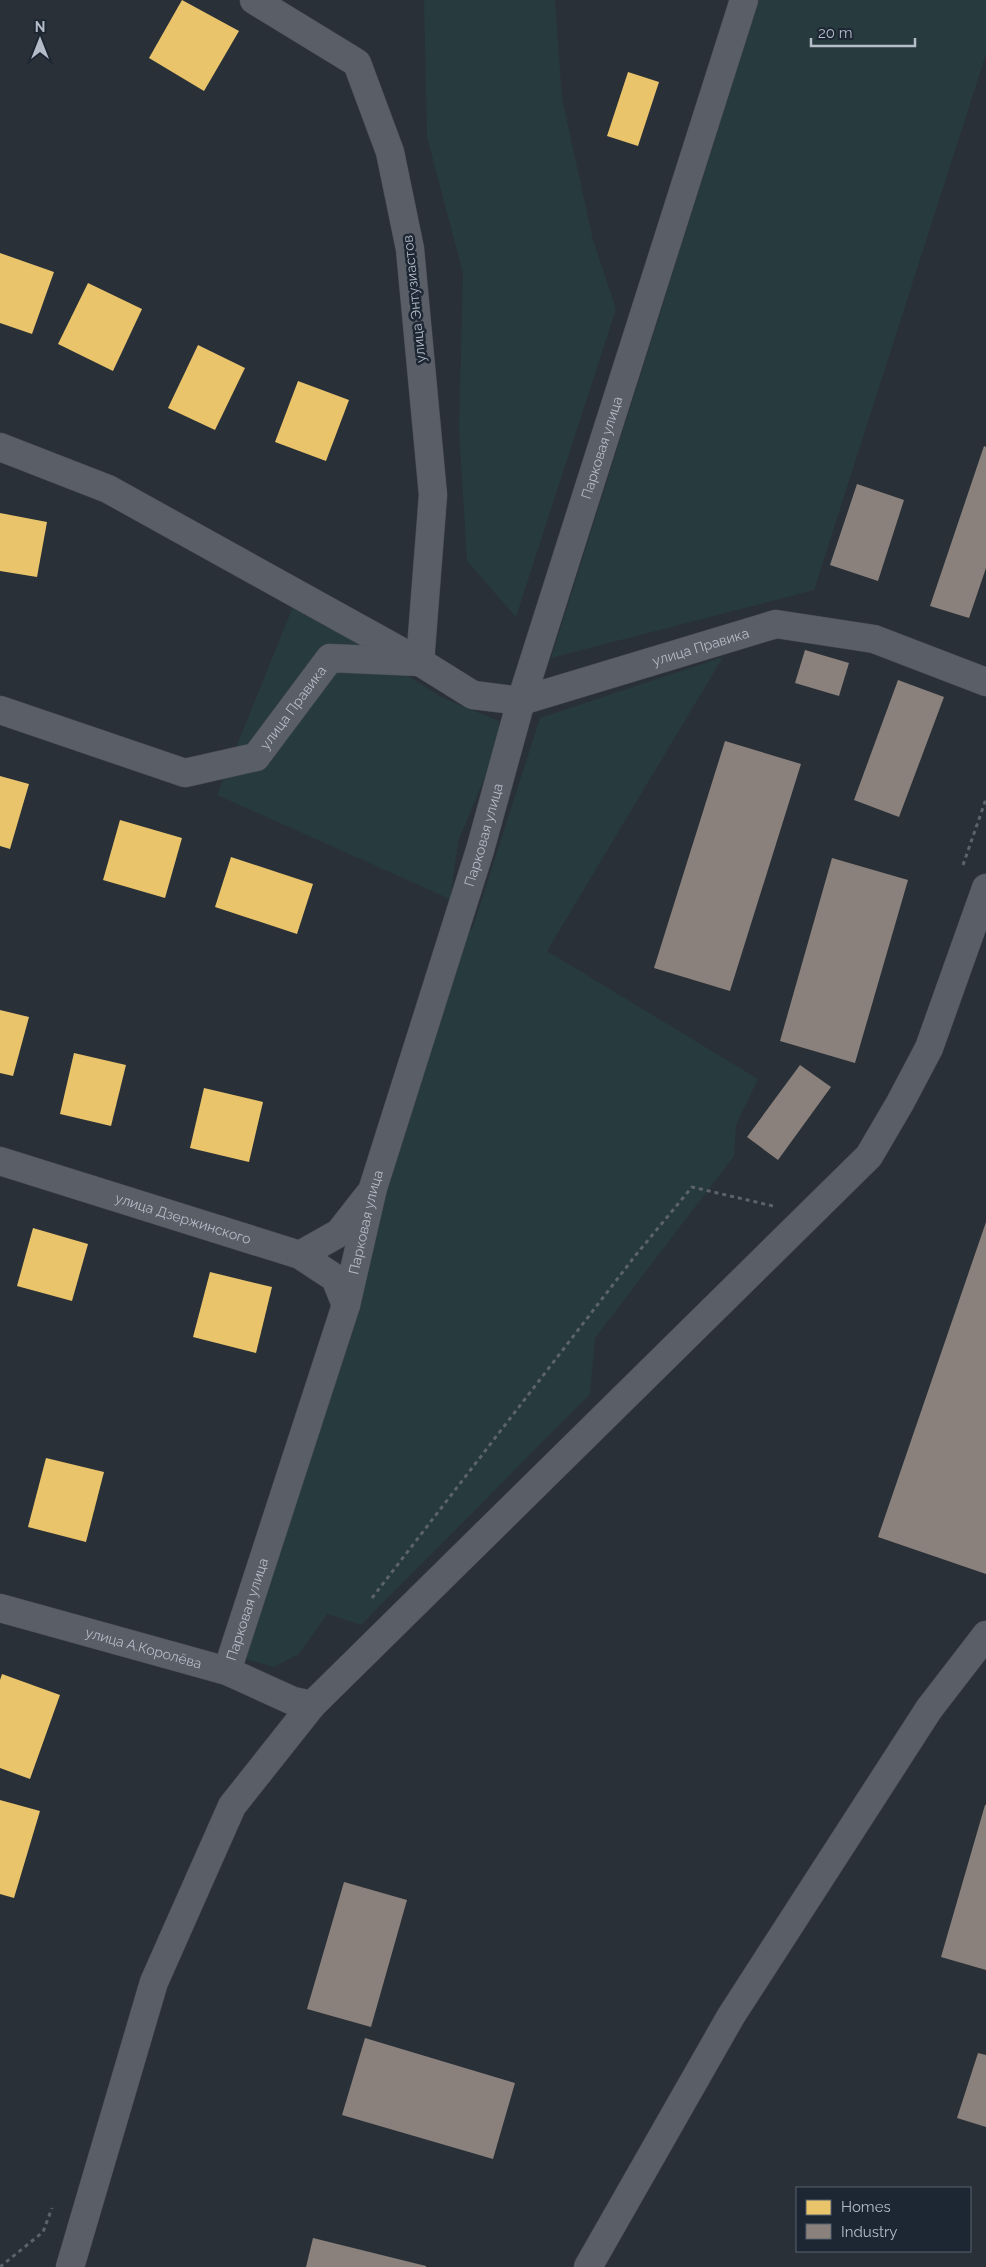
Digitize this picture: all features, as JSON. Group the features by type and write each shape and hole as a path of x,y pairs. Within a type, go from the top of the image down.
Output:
{"street":[{"name":"улица Энтузиастов","path":"254,0 357,63 390,152 410,249 433,495 420,662"},
{"name":"Парковая улица","path":"227,1671 346,1304 373,1188 480,850 521,701 744,0"},
{"name":"улица Правика","path":"0,447 108,489 420,662 473,695 521,701 776,624 874,639 986,682"},
{"name":"улица Правика","path":"0,710 185,773 256,757 330,658 420,662"},
{"path":"70,2267 154,1982 232,1806 312,1704 869,1156 929,1048 986,888"},
{"name":"улица Дзержинского","path":"0,1161 300,1254 335,1278 346,1304"},
{"path":"300,1254 339,1233 373,1188"},
{"name":"улица А.Королёва","path":"0,1608 227,1671 293,1700 312,1704"},
{"path":"588,2267 731,2016 930,1708 986,1635"}],"green space":[{"path":"424,0 555,0 562,98 593,240 616,309 516,617 467,561 459,430 463,273 427,137"},
{"path":"759,0 986,0 986,54 814,590 551,658"},
{"path":"294,604 443,698 499,721 498,745 458,842 450,899 217,795"},
{"path":"723,657 547,951 758,1079 736,1125 734,1156 595,1338 590,1394 361,1625 327,1614 299,1654 274,1667 234,1656 449,926 472,930 540,718"}],"building: Homes":[{"path":"182,0 239,31 204,91 149,58"},
{"path":"628,72 659,82 638,146 607,136"},
{"path":"0,253 54,272 32,334 0,323"},
{"path":"88,283 142,309 113,371 58,344"},
{"path":"198,345 245,368 215,430 168,408"},
{"path":"298,381 349,400 326,461 275,442"},
{"path":"0,513 47,522 37,577 0,571"},
{"path":"0,776 29,784 10,849 0,846"},
{"path":"120,820 182,838 165,898 103,880"},
{"path":"231,857 313,884 297,934 215,907"},
{"path":"0,1010 29,1017 13,1076 0,1073"},
{"path":"74,1053 126,1065 111,1126 60,1114"},
{"path":"204,1088 263,1102 249,1162 190,1148"},
{"path":"33,1228 88,1244 72,1301 17,1286"},
{"path":"210,1272 272,1287 256,1353 193,1337"},
{"path":"46,1458 104,1472 86,1542 28,1527"},
{"path":"2,1674 60,1695 30,1779 0,1768 0,1680"},
{"path":"0,1800 40,1811 14,1898 0,1894"}],"building: Industry":[{"path":"984,446 986,447 986,568 969,618 930,606"},
{"path":"857,484 904,500 878,581 830,565"},
{"path":"805,650 849,663 839,696 795,683"},
{"path":"898,680 944,697 899,817 854,800"},
{"path":"725,741 801,764 730,991 654,968"},
{"path":"832,858 908,880 855,1063 780,1041"},
{"path":"800,1065 831,1087 778,1160 747,1137"},
{"path":"986,1222 986,1574 878,1537"},
{"path":"986,1805 986,1970 941,1957"},
{"path":"344,1882 407,1900 371,2027 307,2009"},
{"path":"365,2038 515,2083 493,2159 342,2115"},
{"path":"978,2053 986,2055 986,2127 957,2118"},
{"path":"313,2238 426,2266 426,2267 306,2267"}]}
